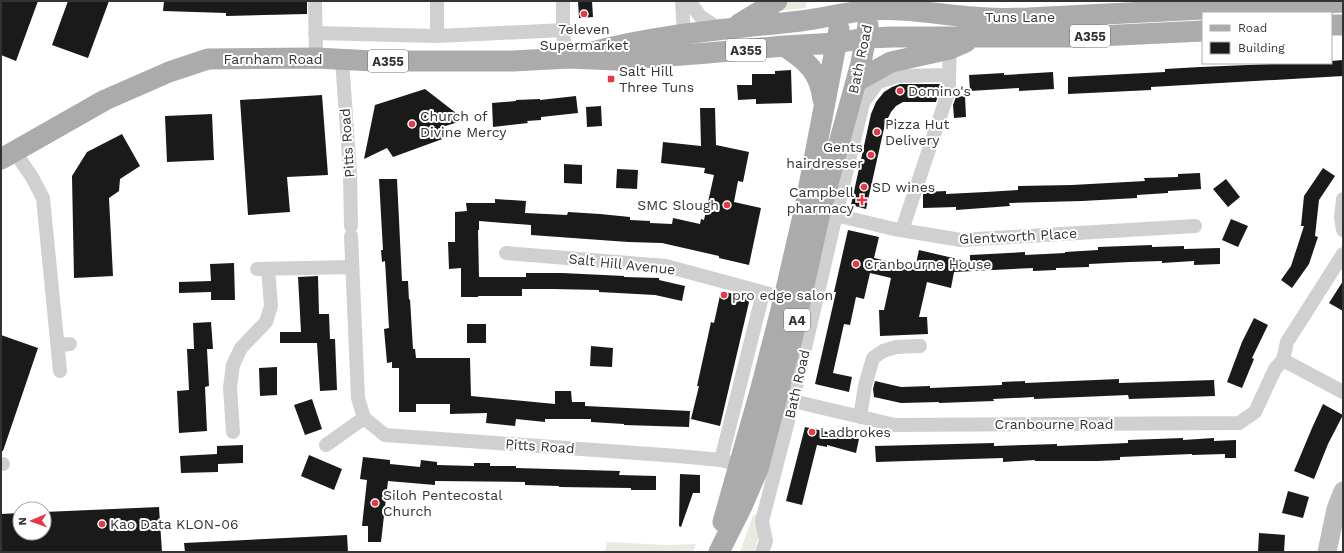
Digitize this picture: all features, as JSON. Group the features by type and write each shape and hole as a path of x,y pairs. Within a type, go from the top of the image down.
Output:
{"main road":[{"path":"727,28 777,1"},
{"path":"939,1 988,18"},
{"name":"Tuns Lane","path":"844,8 871,6 988,18 1028,18 1116,8 1313,6 1343,2"},
{"name":"Bath Road","path":"719,552 742,506 740,465 792,339 828,214 866,38 871,6"},
{"name":"Farnham Road","path":"569,58 616,45 684,34 727,28 802,21 844,8"},
{"name":"Bath Road","path":"715,552 761,388 784,298 805,207 844,8"},
{"path":"1332,25 1343,24"},
{"name":"Tuns Lane","path":"836,43 866,38 977,36 1078,37 1202,31"},
{"path":"857,81 891,62 950,49 977,36"},
{"name":"Farnham Road","path":"8,155 105,100 169,72 208,59 316,58 342,60 513,61 569,58 616,60 836,43"},
{"path":"784,46 803,58 818,78 823,102 821,121"}],"street":[{"path":"315,1 316,58"},
{"path":"437,1 437,36"},
{"path":"563,1 564,36 569,58"},
{"path":"682,1 684,34"},
{"path":"689,1 700,16 727,28"},
{"path":"315,33 437,36 564,30"},
{"path":"902,230 948,90 950,49"},
{"name":"Pitts Road","path":"342,60 350,174 352,267 358,398 364,418 386,435 740,465"},
{"name":"Bath Road","path":"762,552 766,541 762,521 793,401 828,214 863,103 878,82 898,76 949,75"},
{"path":"8,155 32,177 43,198 64,344 60,371"},
{"path":"1343,199 1341,217 1343,230"},
{"name":"Glentworth Place","path":"828,214 894,229 961,240 1195,226"},
{"name":"Salt Hill Avenue","path":"506,253 666,266 784,298"},
{"name":"Cranbourne Road","path":"793,401 894,425 1239,423 1255,412 1275,369 1283,360 1287,342 1343,254"},
{"path":"233,432 230,387 233,365 241,348 266,322 271,306 262,269 352,267"},
{"path":"740,465 763,293"},
{"path":"860,417 865,386 872,358 883,351 896,347 920,346"},
{"path":"1283,360 1343,392"},
{"path":"326,445 364,418"},
{"path":"1327,552 1336,509 1343,491"}],"shaded area":[{"path":"787,1 806,1 806,8 776,11"},
{"path":"757,514 759,534 754,552 740,552 753,515"},
{"path":"607,542 666,545 696,544 693,552 605,552"}],"building":[{"path":"1,1 38,1 16,61 1,55"},
{"path":"68,1 109,1 88,58 52,45"},
{"path":"164,1 307,1 307,14 226,16 226,13 163,11"},
{"path":"578,1 592,1 593,17 579,18"},
{"path":"1343,60 1343,76 1151,87 1151,90 1068,94 1068,77 1165,72 1165,69 1200,67 1270,64 1332,64 1332,61"},
{"path":"791,70 792,103 756,104 756,99 738,100 737,85 752,85 752,74 775,74 775,71"},
{"path":"1053,72 1054,89 1019,91 1019,88 970,91 969,75 1004,73 1004,75"},
{"path":"900,84 940,84 940,89 936,102 903,102 896,106 891,112 885,124 866,209 851,205 871,114 876,102 884,92"},
{"name":"Church of Divine Mercy","path":"425,89 465,120 442,127 448,137 393,157 387,148 364,159 375,105"},
{"path":"322,95 328,175 287,177 290,212 248,215 240,100"},
{"path":"576,96 578,113 541,117 541,120 527,121 528,123 493,127 492,103"},
{"path":"965,96 966,117 954,118 953,105 956,97"},
{"path":"601,106 602,126 587,127 586,107"},
{"path":"700,108 715,108 716,145 749,152 743,182 738,181 734,202 761,208 749,265 719,258 719,256 662,243 531,235 531,225 479,221 479,277 526,277 526,273 562,273 659,278 659,280 685,286 682,301 655,295 599,292 599,290 553,289 522,289 522,296 461,297 461,268 449,269 448,242 455,242 455,212 467,211 466,203 495,203 495,199 526,201 525,213 567,215 568,212 600,214 630,217 630,220 650,221 650,223 672,224 673,218 700,224 701,219 704,220 714,175 704,173 705,168 661,163 663,142 701,146"},
{"path":"212,114 214,160 167,162 165,116"},
{"path":"122,134 140,166 120,179 119,191 109,198 113,276 74,278 72,176 87,152"},
{"path":"564,164 582,165 582,184 564,183"},
{"path":"1323,168 1335,176 1319,200 1315,236 1318,237 1309,264 1292,288 1281,280 1291,266 1304,226 1301,226 1304,196"},
{"path":"617,169 638,170 637,189 616,188"},
{"path":"1200,173 1201,189 1137,195 1137,198 1009,203 1010,206 956,210 956,207 923,208 924,192 946,191 946,194 1018,190 1018,186 1145,181 1144,178 1178,177 1178,174"},
{"path":"379,179 397,179 402,281 408,281 413,349 415,349 416,358 470,358 471,396 555,404 555,391 571,391 572,402 585,402 585,406 690,411 689,427 624,425 591,422 591,419 545,419 545,422 516,419 515,426 486,423 487,413 450,414 450,404 416,404 416,412 399,412 399,368 392,368 392,362 387,363 384,329 389,328 385,261 382,262 381,250 383,250"},
{"path":"1226,179 1240,197 1228,207 1213,189"},
{"path":"1231,219 1248,226 1238,247 1222,240"},
{"path":"848,230 879,237 874,258 915,268 919,250 970,262 970,255 1025,252 1025,255 1065,253 1098,250 1098,247 1152,245 1152,247 1184,246 1184,249 1220,248 1220,264 1194,265 1194,261 1162,263 1162,261 1089,264 1089,267 1056,268 1056,270 1033,271 1033,268 954,272 951,288 927,282 919,317 927,317 928,334 880,336 879,310 884,310 891,278 870,273 864,299 856,297 850,325 844,324 833,373 852,377 849,392 815,384 836,292 834,292"},
{"path":"234,263 235,300 211,300 211,292 179,293 179,282 211,281 210,264"},
{"path":"318,276 319,314 329,314 330,339 335,339 337,390 320,391 317,343 280,343 280,332 301,332 298,277"},
{"path":"1343,281 1343,311 1329,303"},
{"path":"721,291 750,298 720,426 691,419 711,322 714,323"},
{"path":"1254,318 1268,325 1252,358 1254,359 1242,388 1227,382 1242,342"},
{"path":"211,322 213,349 207,349 209,386 205,387 207,431 179,433 177,391 189,390 187,349 194,349 193,323"},
{"path":"467,324 486,324 486,343 467,343"},
{"path":"1,335 38,348 3,451 1,451"},
{"path":"591,346 613,348 612,367 590,366"},
{"path":"277,367 277,395 260,396 259,368"},
{"path":"1119,379 1119,383 1214,380 1215,396 1129,399 1128,395 1034,399 1034,397 993,399 994,401 901,403 874,397 873,389 875,381 901,387 930,386 930,388 1002,385 1002,382 1025,381 1025,383"},
{"path":"312,399 322,429 305,435 294,405"},
{"path":"1323,404 1343,415 1328,444 1314,479 1294,471"},
{"path":"805,427 859,439 856,453 827,445 827,447 817,445 802,505 786,501"},
{"path":"1183,438 1183,440 1214,438 1214,441 1236,440 1236,458 1225,458 1225,454 1192,454 1120,457 1120,460 1097,461 1035,460 1003,462 1003,458 876,462 875,446 994,443 994,446 1057,444 1057,446 1128,443 1128,440"},
{"path":"243,445 243,463 218,464 218,472 181,473 180,456 217,454 217,446"},
{"path":"309,455 342,469 334,490 301,476"},
{"path":"363,457 390,460 390,464 420,467 421,460 437,462 437,465 474,466 474,463 490,463 490,466 516,466 516,468 620,471 619,475 656,476 656,490 525,485 525,482 435,481 435,485 388,481 381,542 368,542 368,526 362,526 367,480 360,479"},
{"path":"680,474 700,475 700,493 693,493 681,527 679,526"},
{"path":"1288,491 1309,497 1303,518 1282,513"},
{"name":"Kao Data KLON-06","path":"159,507 162,552 1,552 1,514 12,513 12,541 52,541 52,512"},
{"path":"1259,533 1285,535 1284,552 1258,552"},
{"path":"347,535 348,552 185,552 184,543"}],"place":[{"name":"7eleven Supermarket","path":"584,14"},
{"name":"Salt Hill Three Tuns","path":"611,79"},
{"name":"Domino's","path":"900,91"},
{"name":"Church of Divine Mercy","path":"412,124"},
{"name":"Pizza Hut Delivery","path":"877,132"},
{"name":"Gents hairdresser","path":"871,155"},
{"name":"SD wines","path":"864,187"},
{"name":"Campbell pharmacy","path":"862,200"},
{"name":"SMC Slough","path":"727,205"},
{"name":"Cranbourne House","path":"856,264"},
{"name":"pro edge salon","path":"724,295"},
{"name":"Ladbrokes","path":"812,432"},
{"name":"Siloh Pentecostal Church","path":"375,503"},
{"name":"Kao Data KLON-06","path":"102,524"}]}
